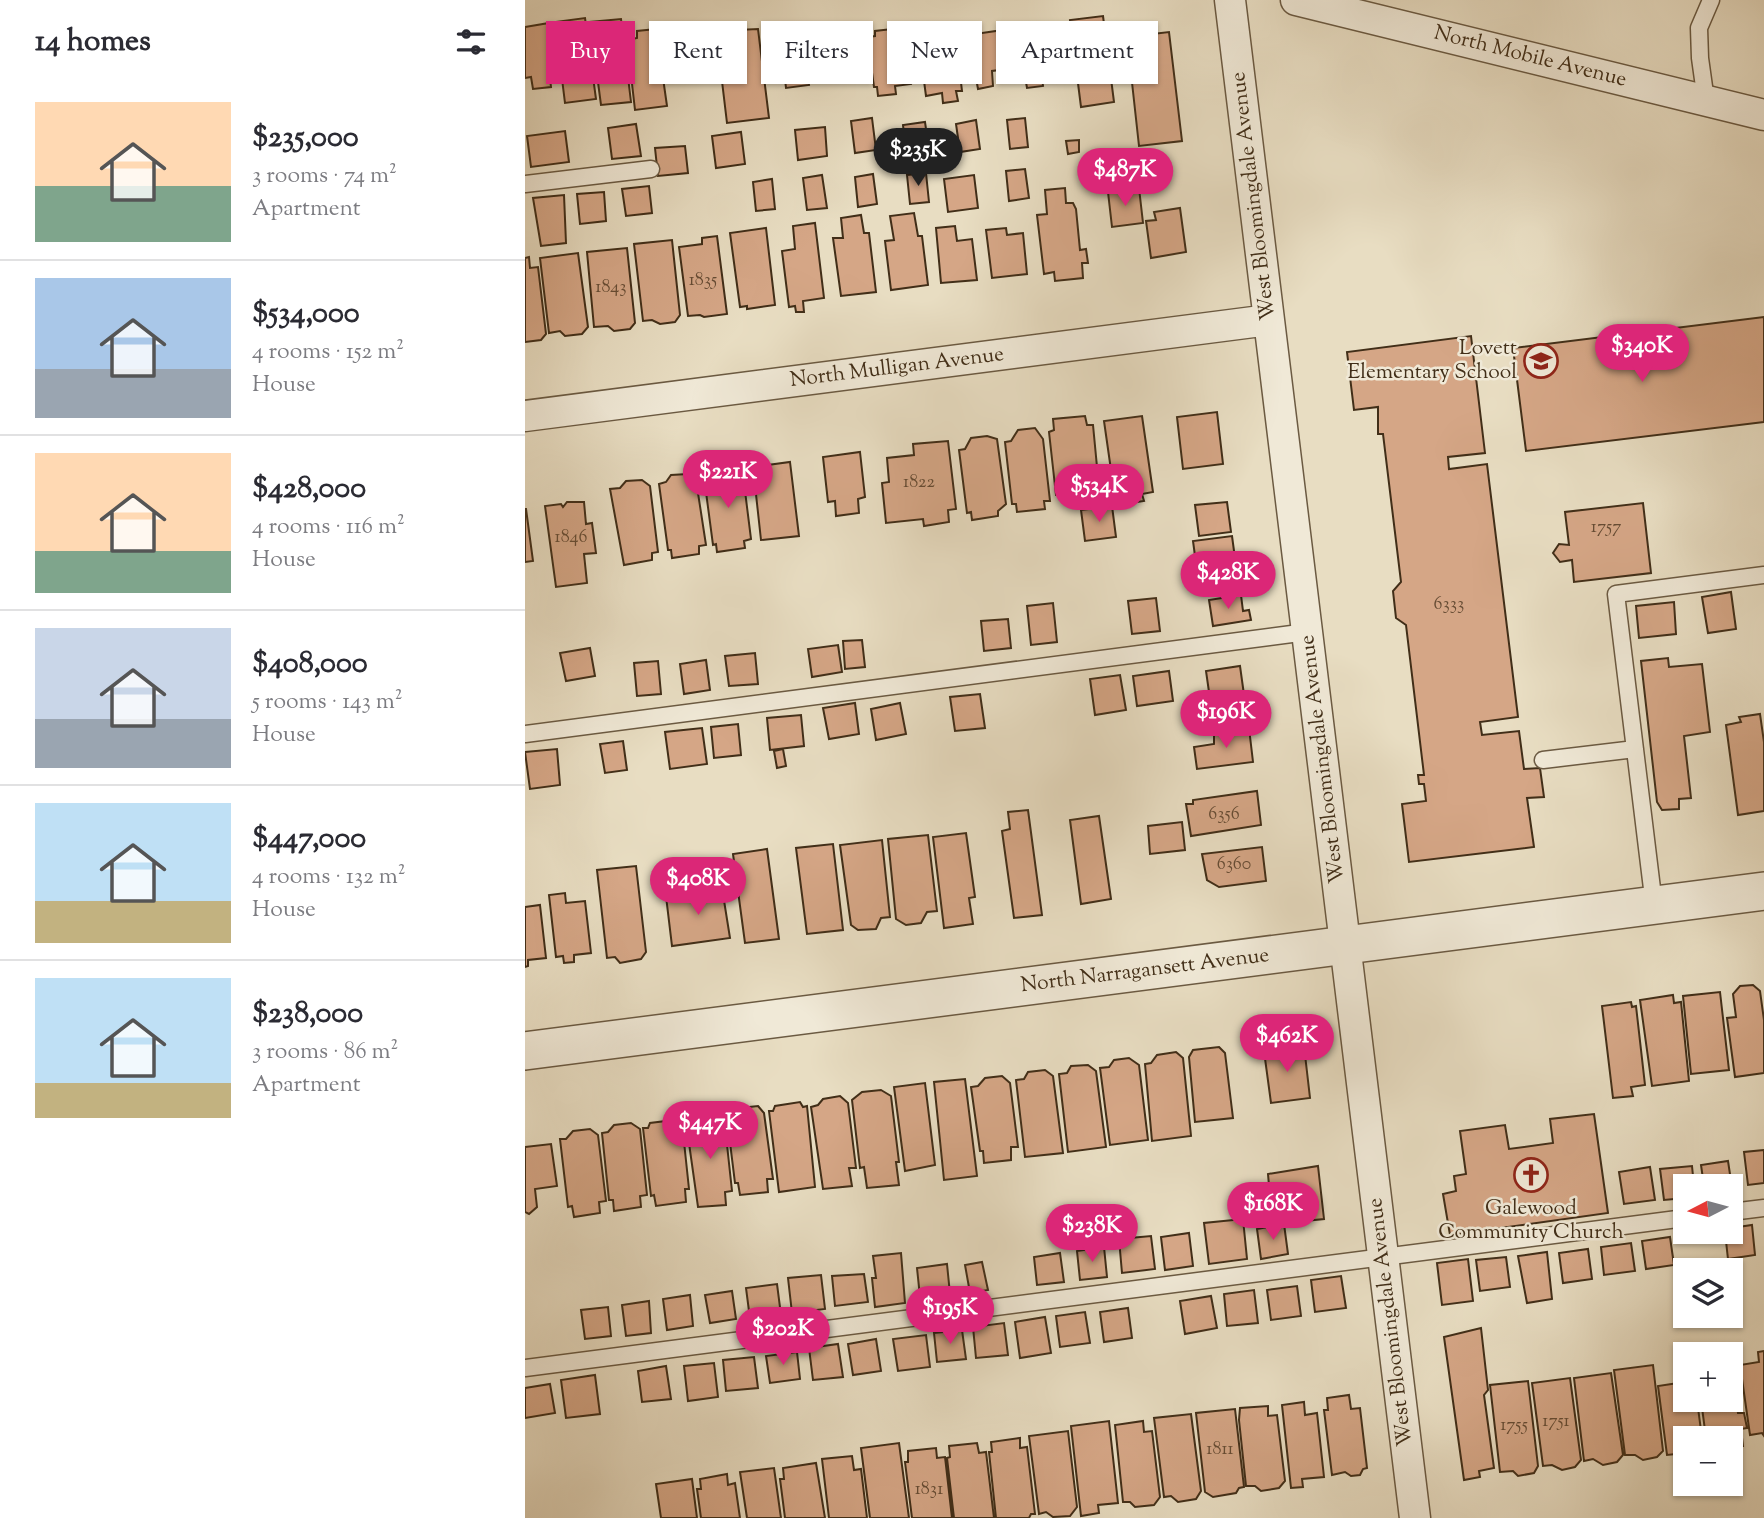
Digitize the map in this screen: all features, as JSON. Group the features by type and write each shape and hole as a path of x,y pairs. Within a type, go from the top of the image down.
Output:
{"street":[{"name":"West Bloomingdale Avenue","path":"1230,0 1415,1518"},
{"name":"North Mobile Avenue","path":"1296,0 1764,115"},
{"name":"North Mulligan Avenue","path":"525,416 1269,320"},
{"name":"North Narragansett Avenue","path":"525,1051 1764,891"}],"lane":[{"path":"1706,101 1699,28 1711,0"},
{"path":"525,184 651,169"},
{"path":"1654,905 1616,594 1764,575"},
{"path":"525,734 1307,632"},
{"path":"1543,760 1635,749"},
{"path":"1743,1211 1764,1208"},
{"path":"525,1368 1673,1220"}],"building":[{"path":"1103,16 1104,21 1070,21"},
{"path":"585,18 585,21 562,21"},
{"path":"546,24 546,84 551,84 551,87 533,89 531,77 525,78 525,27"},
{"path":"758,29 761,84 765,84 769,118 727,123 722,84 747,84 747,30"},
{"path":"649,30 649,84 664,84 667,106 635,110 632,84 635,84 637,31"},
{"path":"887,30 887,84 911,84 895,86 896,94 878,96 877,87 874,87 875,31"},
{"path":"996,31 996,70 992,71 993,86 978,89 977,84 982,84 982,33"},
{"path":"1169,32 1182,141 1139,146 1132,84 1158,84 1158,33"},
{"path":"563,84 594,84 596,99 565,103"},
{"path":"598,84 629,84 631,102 601,105"},
{"path":"786,84 809,84 809,85 786,88"},
{"path":"924,84 961,84 962,91 956,91 958,101 943,103 942,93 926,96"},
{"path":"1026,84 1043,84 1043,86 1027,88"},
{"path":"1078,84 1112,84 1114,102 1081,107"},
{"path":"872,118 876,150 855,153 851,121"},
{"path":"1025,118 1028,147 1010,149 1007,120"},
{"path":"976,120 980,149 960,152 956,124"},
{"path":"925,122 930,157 907,159 903,125"},
{"path":"636,124 641,156 612,159 608,128"},
{"path":"825,127 827,156 798,160 795,130"},
{"path":"565,131 569,162 531,167 527,136"},
{"path":"741,132 745,164 716,168 712,136"},
{"path":"1079,140 1079,152 1068,154 1066,141"},
{"path":"685,146 688,173 658,176 655,148"},
{"path":"1131,151 1135,182 1103,186 1100,154"},
{"path":"1025,169 1029,198 1009,201 1006,171"},
{"path":"926,173 929,202 910,204 907,175"},
{"path":"873,174 877,204 858,207 855,177"},
{"path":"822,175 827,208 807,210 803,178"},
{"path":"974,175 978,208 948,212 944,179"},
{"path":"772,179 775,209 756,211 753,182"},
{"path":"649,186 652,213 626,216 622,189"},
{"path":"1065,188 1066,203 1073,203 1076,209 1080,250 1086,249 1088,263 1082,263 1083,278 1055,281 1054,272 1044,274 1037,215 1047,214 1045,190"},
{"path":"1139,188 1143,223 1112,227 1108,192"},
{"path":"604,192 606,221 580,224 577,194"},
{"path":"564,195 566,243 541,246 533,198"},
{"path":"1180,208 1186,252 1151,258 1146,221 1156,220 1154,212"},
{"path":"914,213 918,236 922,236 928,285 891,290 885,241 894,240 890,216"},
{"path":"861,215 864,233 869,233 876,292 841,296 833,238 843,238 841,218"},
{"path":"815,223 824,298 803,301 804,312 796,312 795,306 789,307 782,251 795,249 793,226"},
{"path":"955,226 957,241 972,239 977,280 941,283 936,228"},
{"path":"766,228 775,305 747,309 747,306 740,307 730,233"},
{"path":"1006,228 1007,235 1023,233 1027,274 992,278 986,230"},
{"path":"717,236 727,314 688,316 679,247 702,244 702,238"},
{"path":"672,240 680,315 675,322 660,324 652,320 643,321 634,244"},
{"path":"627,248 635,323 630,329 614,331 608,326 594,327 587,252"},
{"path":"578,253 588,327 582,334 565,336 560,331 549,333 540,258"},
{"path":"529,257 530,268 538,267 546,334 541,340 525,342 525,258"},
{"path":"1764,317 1764,422 1526,451 1513,348"},
{"path":"1471,336 1485,453 1448,457 1449,469 1487,464 1518,717 1480,722 1482,735 1519,731 1524,769 1540,768 1544,797 1527,798 1534,847 1409,862 1402,804 1426,801 1424,784 1419,784 1418,775 1424,775 1406,625 1396,618 1393,591 1401,582 1383,434 1378,434 1378,407 1354,410 1347,352"},
{"path":"1217,412 1223,464 1183,469 1177,417"},
{"path":"1085,416 1087,425 1093,425 1097,467 1076,470 1079,492 1056,495 1049,432 1054,430 1053,419"},
{"path":"1142,416 1153,492 1142,494 1144,501 1116,505 1104,421"},
{"path":"1035,428 1043,439 1050,501 1044,501 1045,509 1017,512 1016,504 1012,504 1005,442 1011,441 1018,430"},
{"path":"987,436 997,439 1006,504 998,511 998,516 972,520 971,512 967,513 959,450 965,449 971,438"},
{"path":"948,441 956,509 948,510 949,522 924,526 923,519 886,523 882,483 889,482 887,458 914,455 913,444"},
{"path":"860,452 865,497 858,499 859,513 836,516 835,501 828,502 823,457"},
{"path":"790,462 799,536 761,540 753,467"},
{"path":"735,468 743,475 751,539 744,541 745,548 717,552 716,544 713,545 704,477 713,476 718,469"},
{"path":"688,474 696,480 706,545 699,546 699,554 672,558 671,550 668,550 659,484 666,482 671,475"},
{"path":"642,480 650,486 658,552 652,553 652,560 624,565 610,489 620,488 626,481"},
{"path":"567,502 584,502 586,524 592,523 596,553 584,554 587,583 556,587 545,506 561,504 563,507"},
{"path":"1227,502 1231,532 1199,536 1195,505"},
{"path":"1643,503 1651,573 1574,582 1572,560 1560,562 1553,553 1559,544 1569,545 1565,512"},
{"path":"1112,506 1116,537 1085,541 1081,510"},
{"path":"525,509 533,561 525,562"},
{"path":"1232,536 1239,588 1200,593 1193,541"},
{"path":"1731,592 1736,629 1708,633 1702,597"},
{"path":"1241,595 1243,611 1249,610 1251,620 1213,626 1209,600"},
{"path":"1156,598 1160,631 1132,634 1128,601"},
{"path":"1674,602 1676,634 1639,638 1636,606"},
{"path":"1053,603 1057,642 1031,645 1027,606"},
{"path":"1008,619 1011,648 984,651 981,621"},
{"path":"862,640 865,667 845,669 843,641"},
{"path":"838,645 842,672 812,677 808,649"},
{"path":"590,648 595,676 566,681 560,653"},
{"path":"755,653 758,684 729,686 725,656"},
{"path":"1668,658 1669,667 1702,664 1710,732 1684,736 1691,798 1679,799 1679,809 1662,810 1657,802 1641,661"},
{"path":"706,660 710,690 684,694 680,664"},
{"path":"658,661 661,694 637,696 634,663"},
{"path":"1240,666 1245,702 1211,706 1206,671"},
{"path":"1169,671 1173,701 1137,706 1133,676"},
{"path":"1120,675 1126,710 1095,715 1090,679"},
{"path":"980,694 985,728 955,731 950,697"},
{"path":"855,703 859,734 829,739 823,708"},
{"path":"900,703 906,734 876,740 871,709"},
{"path":"1760,714 1764,742 1764,811 1738,815 1726,725 1741,722 1739,717"},
{"path":"801,715 804,746 770,750 767,718"},
{"path":"738,724 741,755 714,758 711,727"},
{"path":"702,728 707,764 670,769 665,732"},
{"path":"1249,728 1253,762 1197,769 1194,747 1214,744 1214,733"},
{"path":"623,741 627,770 605,773 600,744"},
{"path":"557,749 560,785 530,789 525,752"},
{"path":"783,749 786,766 777,768 774,751"},
{"path":"1257,791 1261,825 1191,836 1186,804 1193,804 1193,800"},
{"path":"1028,810 1042,915 1014,918 1002,831 1010,829 1008,812"},
{"path":"1099,816 1111,899 1081,904 1070,820"},
{"path":"1182,822 1185,850 1150,854 1148,826"},
{"path":"966,833 975,897 969,898 973,924 944,928 933,837"},
{"path":"928,835 937,911 927,912 921,923 906,925 896,919 888,839"},
{"path":"882,840 890,917 881,918 876,929 858,930 851,925 840,845"},
{"path":"833,844 843,930 807,934 796,848"},
{"path":"1262,847 1266,881 1219,887 1207,880 1202,854"},
{"path":"767,849 779,939 745,943 733,854"},
{"path":"636,866 646,952 641,959 620,963 615,957 607,958 597,870"},
{"path":"722,888 730,938 672,946 666,896"},
{"path":"565,893 566,903 585,901 591,953 574,955 574,962 564,963 563,956 556,957 549,895"},
{"path":"540,905 546,958 528,960 528,966 525,967 525,907"},
{"path":"1753,985 1760,991 1764,1020 1764,1073 1735,1077 1727,1018 1736,1017 1733,994 1740,986"},
{"path":"1720,992 1729,1070 1691,1074 1683,996"},
{"path":"1673,995 1674,1003 1681,1002 1689,1081 1652,1086 1640,1000"},
{"path":"1631,1002 1632,1007 1636,1006 1645,1085 1631,1087 1633,1096 1613,1098 1602,1006"},
{"path":"1304,1046 1310,1098 1271,1103 1264,1051"},
{"path":"1219,1047 1225,1053 1233,1118 1195,1122 1189,1057 1193,1050"},
{"path":"1176,1052 1183,1058 1191,1136 1152,1141 1145,1064 1151,1063 1157,1055"},
{"path":"1129,1058 1139,1065 1148,1140 1110,1145 1100,1068 1109,1067 1114,1060"},
{"path":"1088,1065 1096,1071 1106,1147 1068,1152 1059,1074 1067,1073 1071,1066"},
{"path":"1045,1070 1053,1076 1063,1153 1025,1157 1016,1080 1024,1079 1028,1072"},
{"path":"1002,1076 1010,1083 1018,1147 1011,1147 1011,1160 984,1163 971,1087 978,1086 985,1078"},
{"path":"965,1079 977,1176 944,1180 934,1082"},
{"path":"925,1083 935,1165 905,1171 894,1087"},
{"path":"881,1090 891,1096 899,1185 867,1188 864,1167 860,1168 852,1100 862,1092"},
{"path":"840,1096 848,1103 856,1168 849,1168 852,1186 823,1189 811,1107 818,1105 823,1099"},
{"path":"800,1102 803,1107 807,1106 815,1187 779,1192 769,1111 773,1111 775,1106"},
{"path":"758,1106 764,1113 773,1179 767,1179 768,1192 740,1195 738,1183 735,1183 727,1118 734,1117 740,1108"},
{"name":"Galewood Community Church","path":"1594,1114 1608,1213 1450,1235 1443,1194 1456,1191 1454,1176 1466,1174 1460,1131 1505,1125 1509,1149 1553,1143 1550,1119"},
{"path":"724,1117 732,1191 725,1192 726,1205 698,1207 686,1122"},
{"path":"674,1120 682,1123 689,1189 685,1189 686,1202 656,1206 654,1195 651,1196 643,1128 648,1128 650,1123"},
{"path":"631,1123 640,1129 647,1195 640,1196 641,1207 614,1211 613,1200 609,1200 602,1133 608,1132 614,1125"},
{"path":"590,1129 598,1135 606,1201 599,1202 600,1213 574,1217 572,1206 568,1207 560,1139 566,1139 573,1131"},
{"path":"551,1144 557,1186 535,1189 537,1207 529,1214 525,1212 525,1147"},
{"path":"1764,1150 1764,1183 1748,1185 1744,1152"},
{"path":"1728,1161 1730,1174 1702,1174 1701,1165"},
{"path":"1318,1166 1324,1219 1285,1223 1282,1196 1270,1197 1268,1174"},
{"path":"1692,1166 1693,1174 1673,1174 1673,1199 1664,1200 1660,1169"},
{"path":"1650,1167 1655,1200 1624,1204 1619,1172"},
{"path":"1243,1219 1247,1259 1209,1264 1204,1223"},
{"path":"1284,1224 1288,1254 1261,1259 1257,1229"},
{"path":"1752,1225 1755,1255 1728,1258 1726,1244 1743,1244 1743,1226"},
{"path":"1189,1233 1193,1266 1165,1270 1161,1237"},
{"path":"1151,1236 1155,1269 1122,1273 1119,1239"},
{"path":"1670,1237 1673,1265 1646,1269 1642,1241"},
{"path":"1631,1243 1635,1271 1604,1275 1601,1247"},
{"path":"1104,1247 1107,1277 1080,1280 1077,1251"},
{"path":"1588,1249 1592,1279 1563,1283 1559,1253"},
{"path":"1547,1252 1552,1299 1527,1303 1518,1256"},
{"path":"901,1253 905,1303 875,1307 872,1278 876,1278 873,1256"},
{"path":"1060,1253 1064,1282 1037,1285 1034,1257"},
{"path":"1506,1257 1510,1287 1480,1291 1476,1260"},
{"path":"1468,1259 1473,1301 1442,1305 1437,1263"},
{"path":"982,1262 988,1290 970,1293 965,1265"},
{"path":"947,1264 950,1294 920,1297 917,1268"},
{"path":"864,1274 868,1302 835,1306 832,1276"},
{"path":"821,1275 825,1309 792,1313 788,1278"},
{"path":"1341,1276 1346,1308 1315,1312 1311,1280"},
{"path":"777,1284 781,1315 750,1319 746,1288"},
{"path":"1297,1286 1301,1316 1271,1320 1267,1290"},
{"path":"1254,1290 1258,1323 1227,1326 1224,1294"},
{"path":"732,1291 736,1319 710,1323 705,1295"},
{"path":"690,1295 693,1326 667,1330 663,1299"},
{"path":"1211,1296 1217,1328 1185,1334 1180,1301"},
{"path":"649,1301 651,1333 626,1336 622,1305"},
{"path":"608,1307 611,1336 585,1339 581,1310"},
{"path":"1128,1308 1132,1338 1104,1342 1100,1312"},
{"path":"1085,1312 1090,1343 1060,1347 1056,1316"},
{"path":"1045,1317 1051,1353 1020,1358 1015,1322"},
{"path":"1004,1323 1008,1355 976,1358 973,1327"},
{"path":"1481,1328 1488,1390 1484,1395 1494,1468 1479,1471 1480,1477 1464,1480 1444,1337"},
{"path":"962,1330 966,1359 937,1362 934,1333"},
{"path":"926,1335 930,1367 898,1371 893,1339"},
{"path":"876,1339 881,1371 853,1375 848,1344"},
{"path":"838,1344 843,1377 813,1380 809,1348"},
{"path":"1764,1351 1764,1436 1762,1433 1750,1435 1743,1386 1743,1365 1759,1362 1758,1352"},
{"path":"797,1352 800,1379 770,1383 766,1356"},
{"path":"754,1357 758,1388 726,1391 723,1360"},
{"path":"714,1363 718,1397 688,1401 684,1366"},
{"path":"1653,1365 1663,1451 1657,1457 1643,1460 1635,1455 1625,1455 1614,1370"},
{"path":"666,1366 671,1399 642,1402 638,1371"},
{"path":"1611,1373 1623,1455 1617,1462 1603,1465 1593,1459 1584,1461 1574,1378"},
{"path":"595,1375 600,1414 566,1418 561,1380"},
{"path":"1570,1378 1581,1460 1575,1467 1562,1470 1552,1465 1543,1466 1532,1383"},
{"path":"1528,1381 1538,1466 1534,1473 1518,1476 1513,1471 1500,1472 1490,1385"},
{"path":"550,1384 555,1413 525,1418 525,1388"},
{"path":"1673,1384 1673,1412 1699,1412 1700,1426 1673,1426 1673,1454 1667,1455 1658,1386"},
{"path":"1349,1395 1351,1409 1360,1408 1367,1468 1363,1469 1360,1475 1351,1476 1345,1472 1332,1475 1324,1410 1328,1410 1327,1398"},
{"path":"1304,1402 1305,1415 1317,1413 1324,1477 1302,1479 1303,1487 1291,1488 1282,1405"},
{"path":"1268,1406 1268,1416 1277,1415 1285,1481 1279,1488 1261,1491 1255,1486 1246,1486 1239,1420 1240,1408"},
{"path":"1235,1409 1244,1487 1239,1488 1236,1493 1213,1497 1205,1492 1196,1413"},
{"path":"1703,1412 1738,1412 1744,1413 1747,1428 1743,1429 1743,1426 1704,1426"},
{"path":"1191,1414 1201,1491 1196,1499 1178,1502 1171,1496 1164,1497 1154,1418"},
{"path":"1109,1421 1118,1503 1098,1505 1099,1513 1081,1516 1071,1426"},
{"path":"1143,1421 1144,1432 1152,1431 1160,1497 1154,1505 1135,1507 1130,1502 1123,1502 1115,1425"},
{"path":"1068,1431 1077,1507 1070,1516 1053,1517 1046,1512 1039,1514 1029,1436"},
{"path":"1020,1438 1020,1448 1027,1447 1035,1514 1031,1514 1029,1518 996,1518 989,1452 992,1452 991,1442"},
{"path":"899,1443 909,1518 870,1518 861,1448"},
{"path":"977,1443 979,1453 986,1452 994,1518 954,1518 947,1458 950,1457 949,1446"},
{"path":"936,1448 937,1458 945,1457 952,1518 912,1518 905,1462 908,1462 908,1451"},
{"path":"852,1456 854,1470 861,1469 867,1518 829,1518 822,1459"},
{"path":"816,1463 825,1518 785,1518 780,1479 784,1479 783,1468"},
{"path":"774,1468 781,1518 747,1518 740,1472"},
{"path":"727,1474 728,1485 735,1483 740,1518 701,1518 697,1489 701,1489 700,1479"},
{"path":"692,1479 697,1518 661,1518 656,1484"}],"place":[{"name":"Lovett Elementary School","path":"1541,361"},
{"name":"Galewood Community Church","path":"1531,1175"}]}
